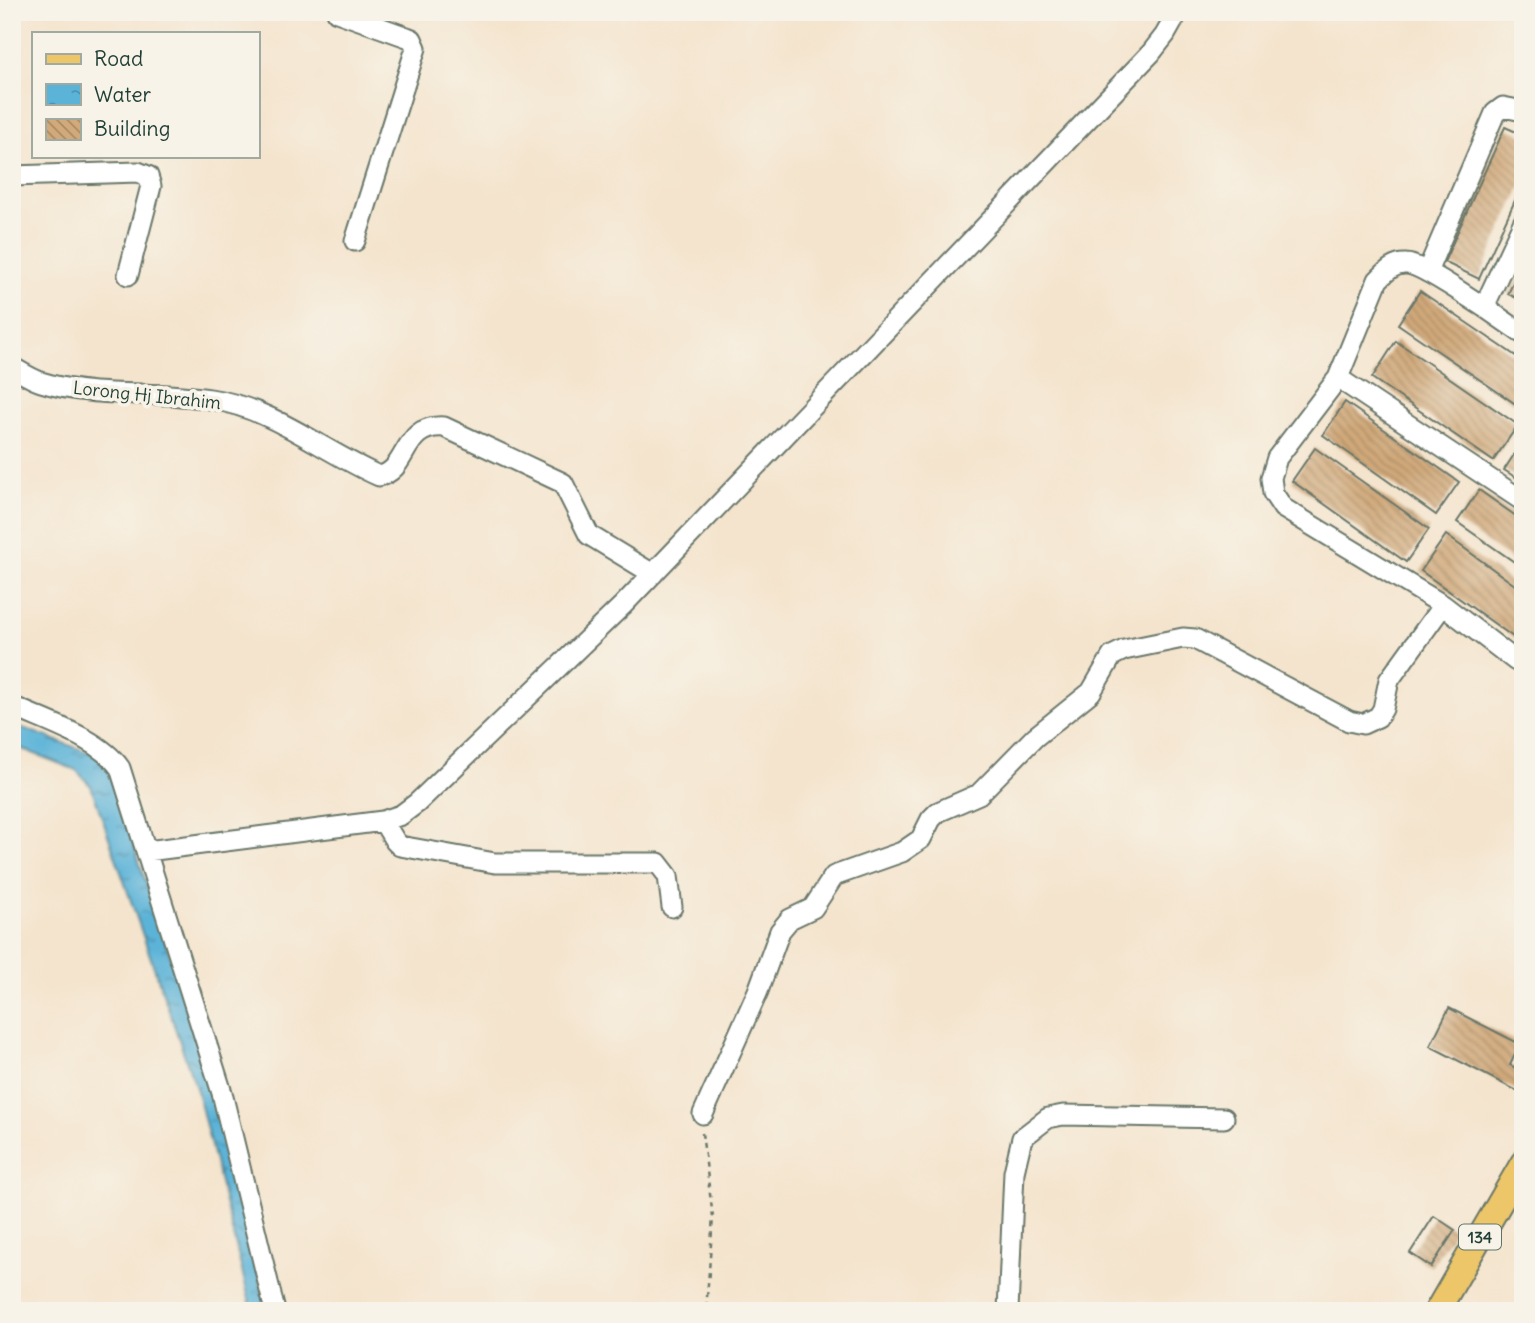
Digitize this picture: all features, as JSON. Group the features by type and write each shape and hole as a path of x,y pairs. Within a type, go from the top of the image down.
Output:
{"main road":[{"name":"134","path":"1437,1311 1523,1163"}],"street":[{"path":"337,12 408,37 416,48 355,241"},
{"path":"147,851 383,821 401,815 417,803 653,574 1151,53 1178,12"},
{"path":"1427,272 1495,113 1503,107 1523,111"},
{"path":"12,176 138,172 148,176 151,186 128,275"},
{"path":"1484,307 1523,223"},
{"path":"1523,334 1427,272 1407,263 1389,268 1378,280 1338,378 1277,458 1271,478 1273,493 1283,508 1443,605 1516,661 1523,662"},
{"name":"Lorong Hj Ibrahim","path":"12,367 39,381 75,389 210,399 244,407 295,429 379,476 392,470 414,435 424,429 444,426 563,482 589,535 653,574"},
{"path":"1338,378 1523,501"},
{"path":"702,1114 758,992 785,922 813,908 834,876 902,852 921,839 931,819 938,812 979,794 1035,737 1091,692 1115,653 1183,638 1195,639 1349,721 1363,724 1374,720 1383,709 1389,680 1443,605"},
{"path":"12,706 98,746 111,756 120,768 222,1093 275,1311"},
{"path":"383,821 400,846 495,863 659,863 668,876 672,907"},
{"path":"1008,1311 1014,1172 1023,1138 1034,1127 1048,1118 1063,1115 1224,1118"}],"path":[{"path":"702,1114 701,1126 713,1217 706,1311"}],"water":[{"path":"12,724 96,755 110,773 217,1099 267,1311 252,1311 198,1094 91,786 76,770 12,745"}],"building":[{"path":"1505,127 1523,135 1523,183 1479,279 1444,262"},
{"path":"1523,261 1523,301 1508,294"},
{"path":"1420,291 1523,361 1523,409 1398,324"},
{"path":"1396,341 1518,425 1493,461 1372,378"},
{"path":"1345,402 1459,482 1436,515 1323,435"},
{"path":"1523,441 1523,482 1504,470"},
{"path":"1315,448 1429,529 1406,562 1292,481"},
{"path":"1479,490 1523,521 1523,568 1457,522"},
{"path":"1446,535 1523,591 1523,644 1421,571"},
{"path":"1449,1008 1520,1044 1510,1065 1523,1072 1523,1094 1430,1046"},
{"path":"1434,1216 1455,1230 1431,1267 1410,1253"}]}
